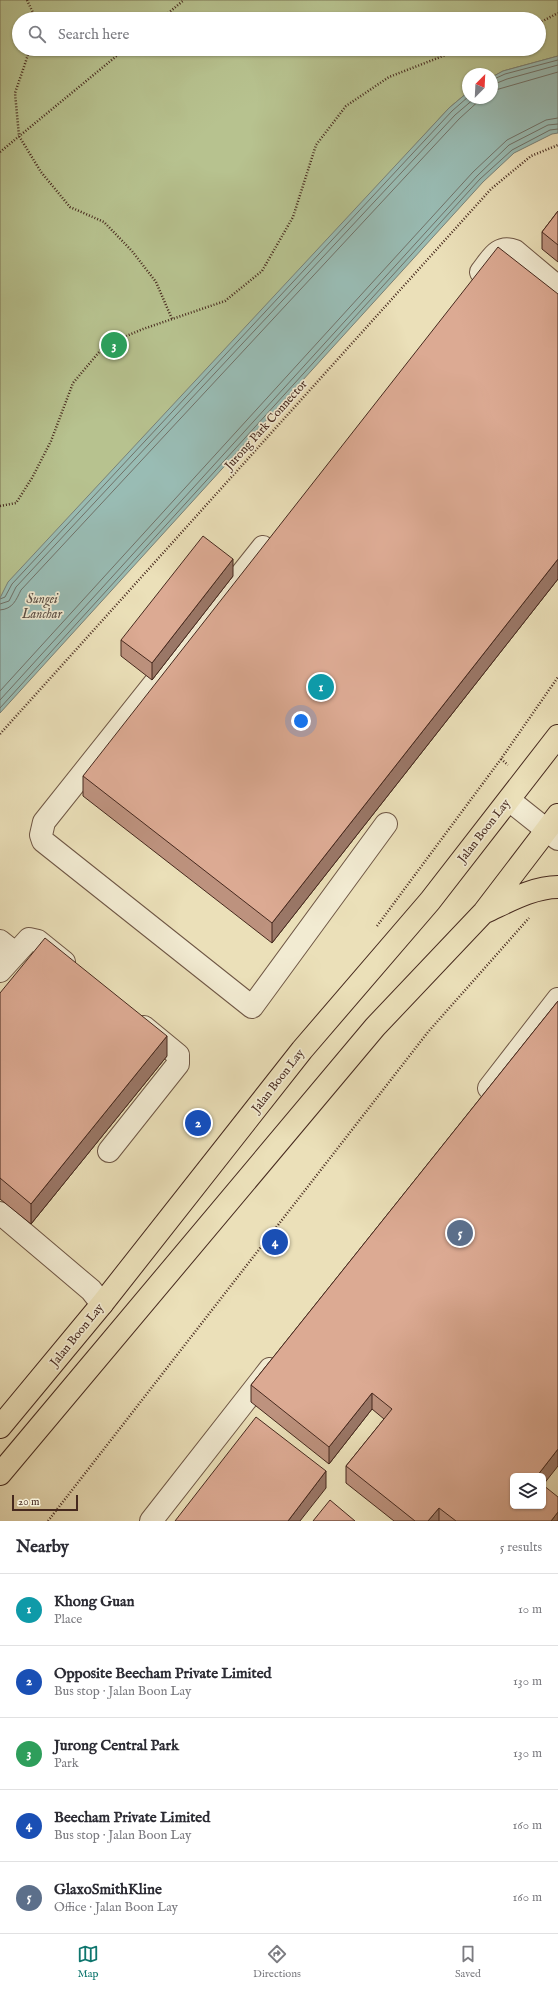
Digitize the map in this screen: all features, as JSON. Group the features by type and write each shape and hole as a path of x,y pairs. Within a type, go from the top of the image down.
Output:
{"main road":[{"name":"Jalan Boon Lay","path":"0,1427 102,1304 302,1050 430,901 558,736"},
{"path":"0,1474 375,1027 484,912 554,828"},
{"path":"484,912 521,896 551,887 558,887"}],"street":[{"path":"470,286 495,255 504,248 515,251 558,287"},
{"path":"277,529 44,822 41,835 43,841 252,1007 386,824"},
{"path":"509,800 554,828"},
{"path":"0,971 8,947 34,939 81,976"},
{"path":"475,1106 558,999"},
{"path":"109,1151 176,1067 180,1058 174,1050 130,1016"},
{"path":"0,1213 90,1290 102,1304"},
{"path":"151,1521 284,1351"}],"path":[{"path":"27,0 33,12"},
{"path":"169,12 184,0"},
{"path":"546,19 558,13"},
{"path":"28,56 15,93 19,136 41,172 70,207 104,222 132,251 156,282 172,319"},
{"path":"0,152 116,56"},
{"path":"0,506 16,502 32,478 51,441 73,383 105,345 172,319 225,301 262,271 293,216 316,145 346,106 388,77 443,56"},
{"name":"Jurong Park Connector","path":"0,734 491,189 531,156 558,145"},
{"path":"500,759 558,677"},
{"path":"48,1521 428,1032 533,912"}],"green space":[{"path":"0,0 558,0 558,56 498,74 498,68 462,68 462,97 449,108 0,598"}],"water":[{"name":"Sungei Lanchar","path":"558,56 558,133 552,134 514,153 483,182 0,713 0,598 8,582 449,108 462,97 462,104 498,104 498,74"}],"building":[{"path":"558,211 558,245 542,232"},
{"path":"498,247 558,294 558,559 272,923 83,776"},
{"path":"203,536 233,559 152,663 121,640"},
{"path":"45,938 167,1036 31,1204 0,1178 0,993"},
{"path":"558,1001 558,1449 539,1473 510,1473 510,1509 546,1509 546,1487 558,1497 558,1512 551,1521 456,1521 439,1508 428,1521 415,1521 346,1466 392,1409 372,1393 329,1447 251,1385"},
{"path":"256,1417 326,1471 288,1521 175,1521"},
{"path":"330,1500 355,1521 313,1521"}],"place":[{"name":"Jurong Central Park","path":"114,345"},
{"name":"Khong Guan","path":"321,687"},
{"name":"Opposite Beecham Private Limited","path":"198,1123"},
{"name":"GlaxoSmithKline","path":"460,1233"},
{"name":"Beecham Private Limited","path":"275,1242"}]}
